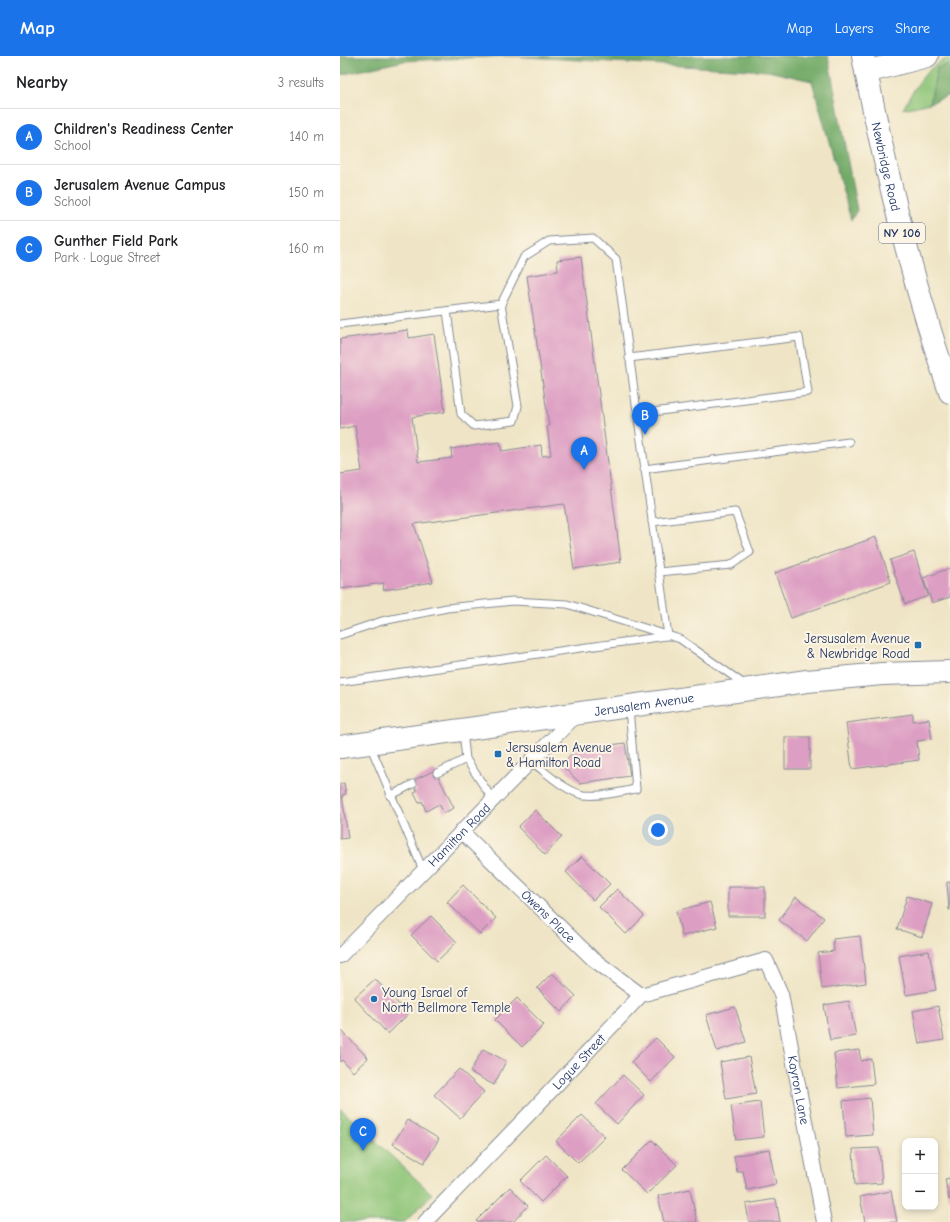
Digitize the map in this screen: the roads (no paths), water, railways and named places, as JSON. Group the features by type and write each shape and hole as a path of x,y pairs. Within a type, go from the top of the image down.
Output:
{"main road":[{"path":"864,64 927,56"},
{"name":"Newbridge Road","path":"864,64 908,255 944,352 950,392"},
{"name":"Jerusalem Avenue","path":"340,747 807,681 882,674 950,672"}],"street":[{"name":"Hamilton Road","path":"340,956 461,831 532,762 577,714"},
{"name":"Owens Place","path":"461,831 593,959 641,995"},
{"name":"Kayron Lane","path":"641,995 766,960 781,994 824,1222"},
{"name":"Logue Street","path":"425,1222 641,995"}],"lane":[{"path":"447,311 461,414 474,426 514,421 518,406 501,304 524,257 549,241 593,238 616,259 668,636"},
{"path":"340,324 501,304"},
{"path":"629,358 799,337 808,392 637,414"},
{"path":"644,469 849,442"},
{"path":"652,522 734,512 750,552 731,565 659,572"},
{"path":"340,635 382,621 447,608 513,601 567,604 680,639 751,689"},
{"path":"340,682 668,636"},
{"path":"532,762 569,789 583,794 598,795 636,789 629,706"},
{"path":"463,730 466,759 493,800"},
{"path":"370,743 390,796 423,870"},
{"path":"437,773 466,759"},
{"path":"390,796 413,784"}],"place":[{"name":"Jerusalem Avenue Campus","path":"645,435"},
{"name":"Children's Readiness Center","path":"584,470"},
{"name":"Jersusalem Avenue & Newbridge Road","path":"918,645"},
{"name":"Jersusalem Avenue & Hamilton Road","path":"498,754"},
{"name":"Young Israel of North Bellmore Temple","path":"374,999"},
{"name":"Gunther Field Park","path":"363,1151"}]}
